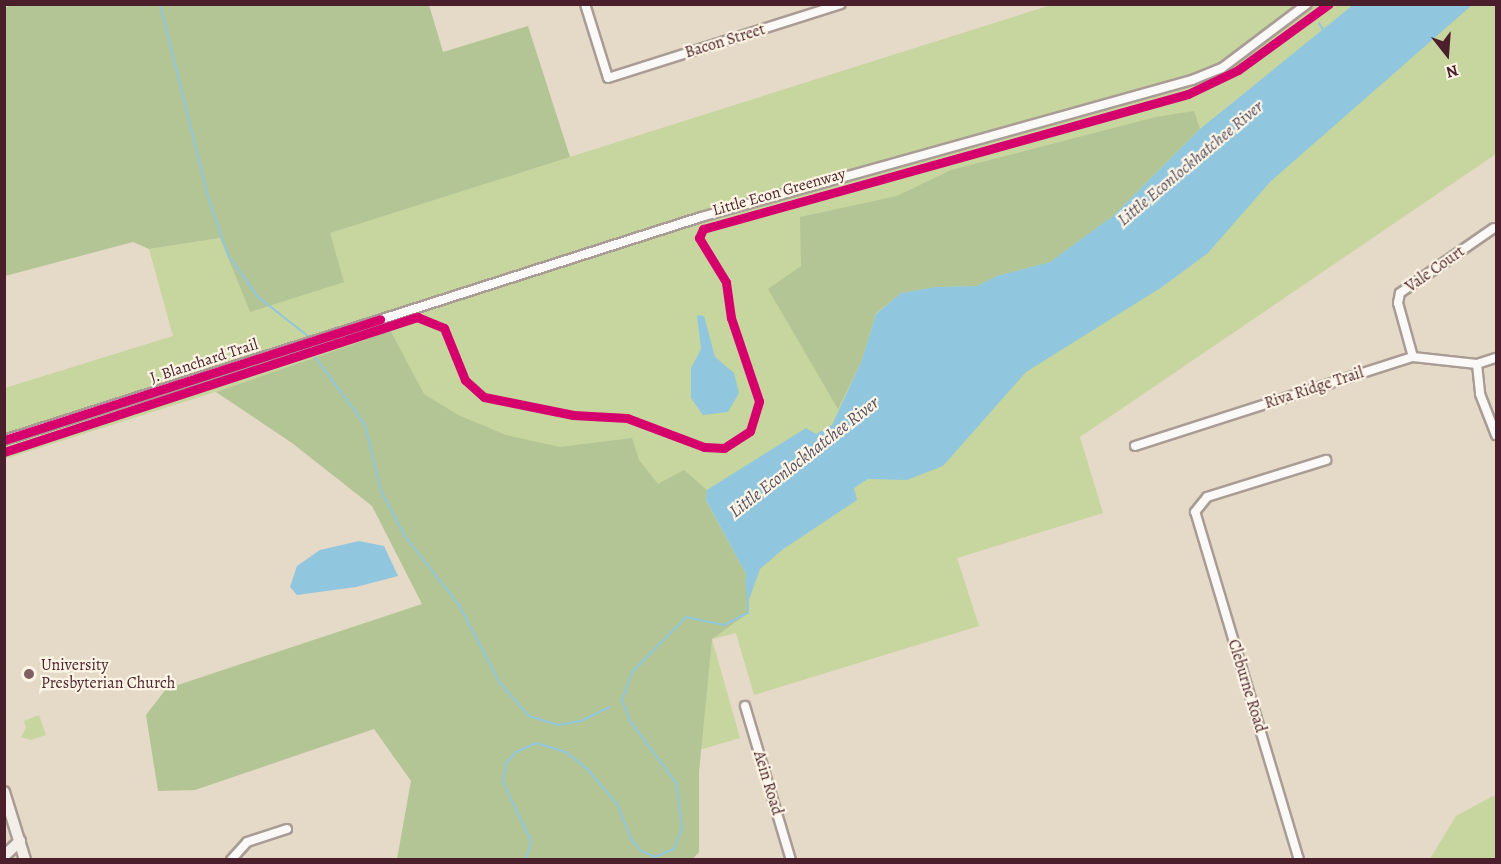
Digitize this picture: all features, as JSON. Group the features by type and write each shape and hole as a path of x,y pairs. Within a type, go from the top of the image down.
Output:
{"street":[{"name":"Bacon Street","path":"585,4 608,78 842,4"},
{"name":"J. Blanchard Trail","path":"4,440 701,217 1192,80 1222,68 1307,4"},
{"name":"Vale Court","path":"1413,357 1398,303 1400,293 1494,228"},
{"name":"Riva Ridge Trail","path":"1135,446 1413,357 1477,364 1497,358"},
{"path":"1477,364 1480,394 1497,435"},
{"name":"Cleburne Road","path":"1299,860 1195,512 1207,497 1326,459"},
{"name":"Aein Road","path":"745,706 791,860"},
{"path":"4,792 25,860"},
{"path":"231,860 247,842 287,829"},
{"path":"6,854 20,841"}],"green space":[{"path":"12,4 429,5 443,52 528,26 570,157 330,233 344,282 250,312 220,238 149,249 133,242 5,276 4,9"},
{"path":"1051,5 1496,5 1496,154 1080,437 1103,513 957,558 979,626 754,695 736,633 712,639 740,738 505,807 363,345 5,459 5,388 173,336 149,249 220,238 250,312 329,233"},
{"path":"1194,111 1200,129 1113,216 1050,262 997,276 977,286 936,287 901,293 876,313 862,360 838,409 768,289 801,266 800,217 897,196 951,170 1156,117"},
{"path":"389,328 424,394 458,415 506,435 560,447 632,438 639,460 658,484 684,470 707,490 706,501 746,574 749,600 748,613 712,639 699,772 699,852 693,859 397,859 411,781 374,729 195,790 158,791 146,715 166,689 422,604 372,506 292,443 216,392 366,340"},
{"path":"39,715 46,735 31,740 21,737 26,728 24,721"},
{"path":"1496,796 1496,859 1430,859 1456,816"}],"water":[{"path":"1353,5 1472,5 1270,182 1208,253 1162,287 1026,372 943,466 907,480 868,479 854,488 857,500 782,550 760,569 749,600 746,574 706,500 707,490 806,428 816,434 832,425 862,360 876,314 901,293 936,287 977,286 997,276 1050,262 1113,216 1200,129"},
{"path":"697,315 704,316 715,357 734,373 739,393 728,412 703,415 691,398 691,368 701,349"},
{"path":"359,541 384,546 398,576 356,587 297,595 290,587 297,566 320,550"}],"waterway":[{"path":"160,4 208,197 228,255 258,297 308,336"},
{"path":"1319,23 1324,31"},
{"path":"315,357 365,425 381,491 405,536 459,605 500,683 529,716 558,725 581,721 610,707"},
{"name":"Little Econlockhatchee River","path":"526,860 531,841 503,782 506,763 516,752 536,743 566,752 588,770 617,804 631,839 641,851 655,857 674,849 682,828 677,784 630,721 622,700 632,672 686,617 724,625 748,613 747,579"}],"cycle path":[{"name":"Little Econ Greenway","path":"4,452 417,317 444,328 465,380 484,397 573,415 627,418 704,447 724,448 750,431 759,401 731,318 726,282 699,238 703,229 1188,94 1238,70 1329,4"},
{"path":"4,440 380,319"}],"place":[{"name":"University Presbyterian Church","path":"29,674"}]}
